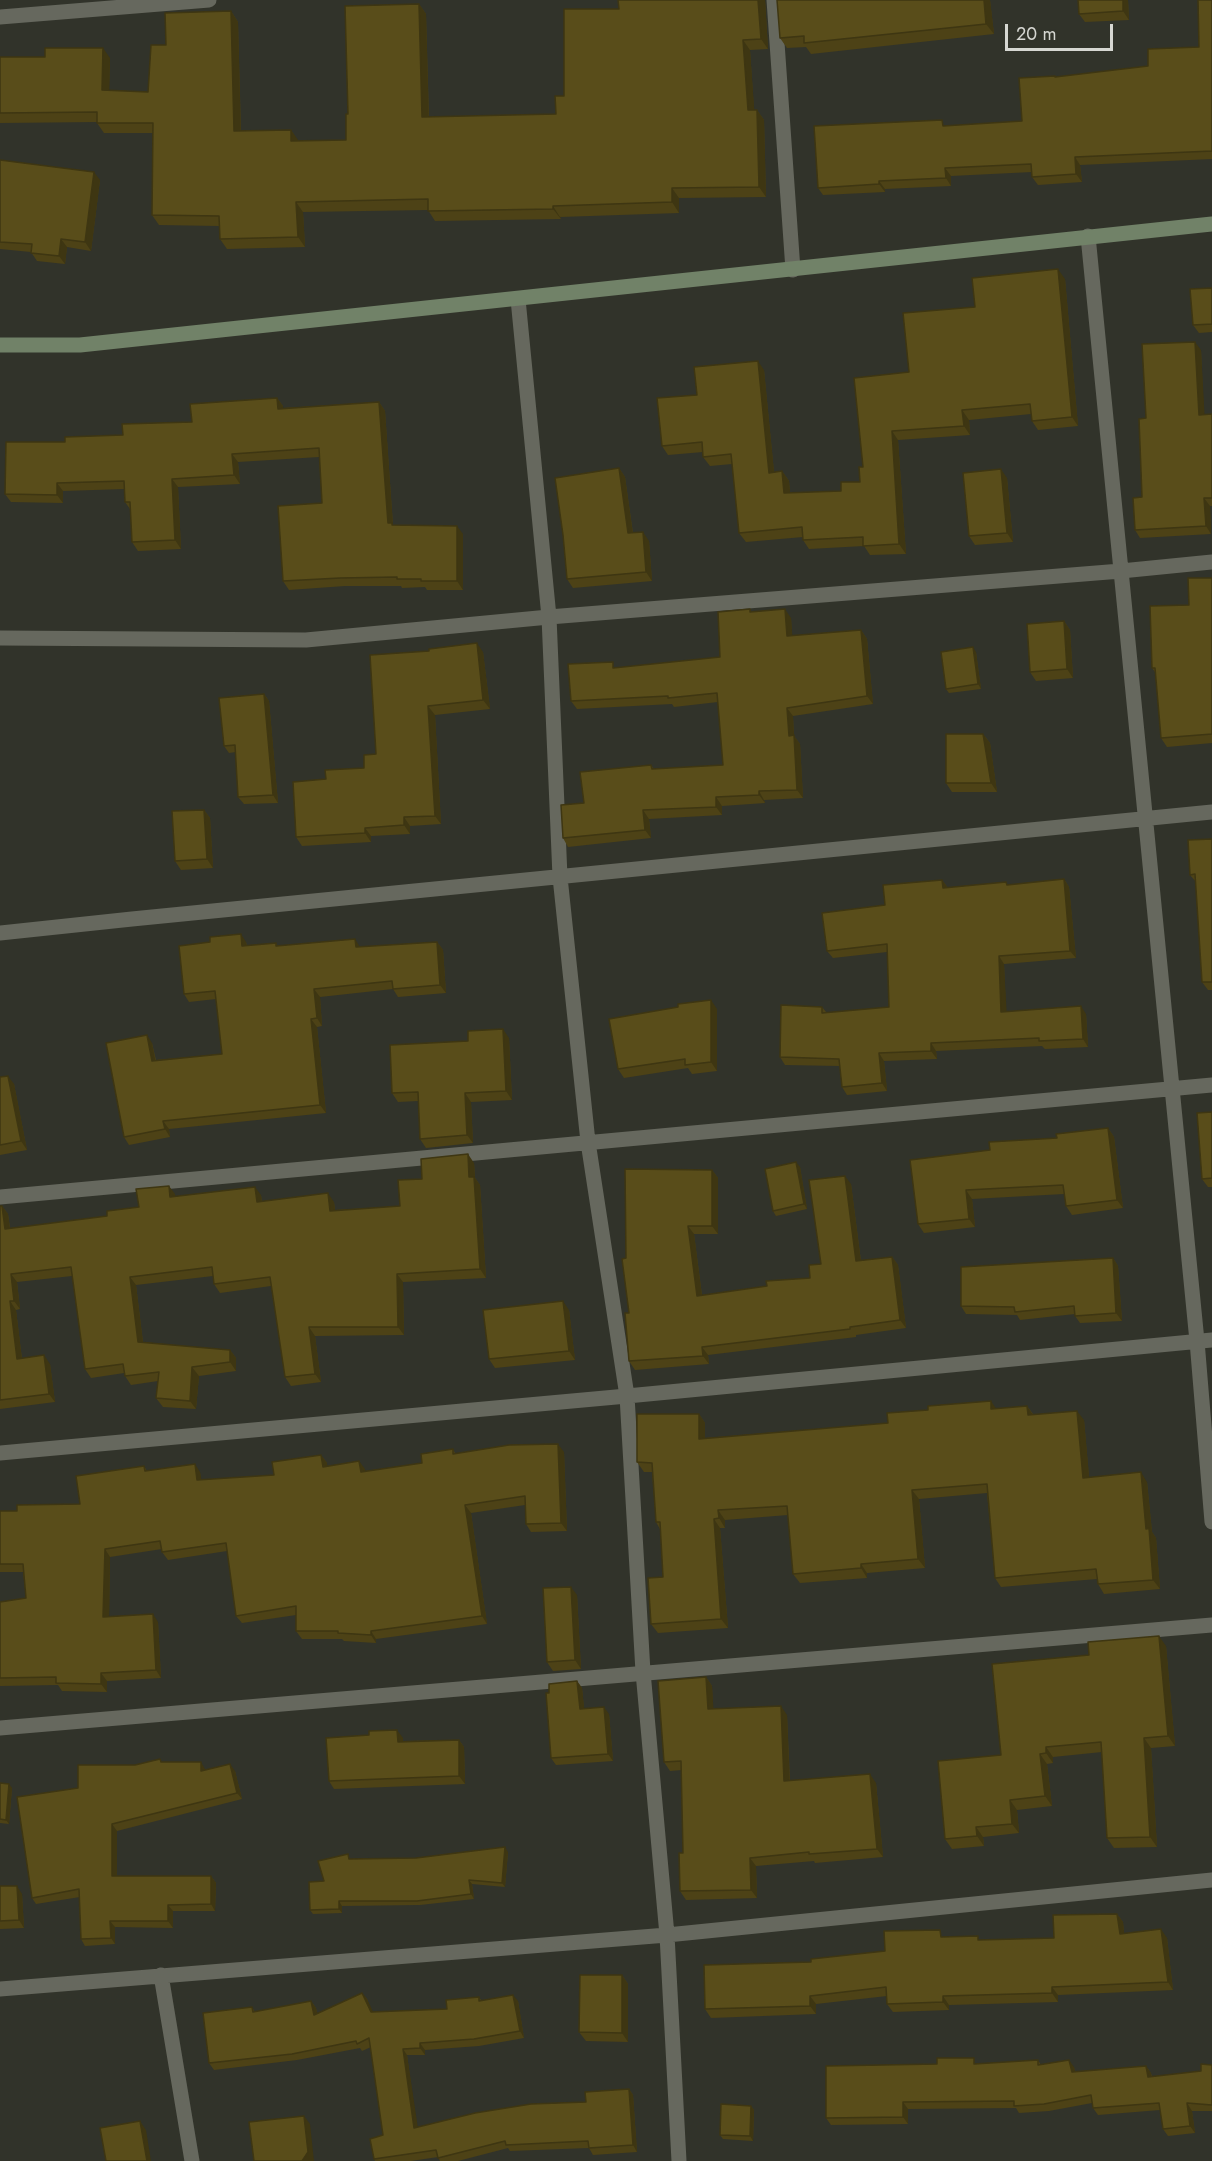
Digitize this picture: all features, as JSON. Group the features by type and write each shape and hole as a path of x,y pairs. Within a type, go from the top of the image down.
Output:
{"main road":[{"path":"0,345 81,345 1212,224"}],"street":[{"path":"0,17 209,0"},
{"path":"774,0 793,270"},
{"path":"1088,236 1172,1088 1205,1341 1212,1522"},
{"path":"518,299 549,617 560,877 588,1142 627,1396 643,1672 667,1935 679,2161"},
{"path":"0,638 306,640 549,617 1212,562"},
{"path":"0,933 132,918 1212,812"},
{"path":"0,1197 1212,1085"},
{"path":"0,1453 1205,1341"},
{"path":"0,1728 1212,1625"},
{"path":"0,1989 667,1935 1212,1880"},
{"path":"161,1975 192,2161"}],"building":[{"path":"618,0 758,0 761,39 743,40 748,110 757,110 759,187 672,188 672,202 553,206 553,209 428,211 428,199 296,202 298,237 220,239 219,216 152,215 153,123 97,123 97,112 0,113 0,57 45,57 45,48 103,48 102,90 148,92 151,45 166,45 165,13 231,11 234,131 291,130 291,141 346,140 346,114 348,114 345,6 419,4 422,117 556,114 555,96 564,96 564,9 619,9"},
{"path":"777,0 984,0 986,24 804,43 804,36 780,38"},
{"path":"1078,0 1123,0 1123,11 1079,14"},
{"path":"1198,0 1212,0 1212,151 1075,157 1076,174 1032,177 1031,164 945,168 946,178 879,181 879,184 818,188 814,126 942,120 943,126 1022,121 1019,78 1055,77 1148,66 1148,49 1199,47"},
{"path":"0,160 94,172 85,242 61,239 59,256 31,253 32,244 0,242"},
{"path":"1058,269 1072,417 1032,421 1030,404 962,410 964,426 892,431 899,544 863,546 863,537 803,540 802,527 739,533 731,454 703,457 702,442 662,446 657,398 697,395 694,367 758,361 769,473 782,471 784,493 841,491 841,482 860,482 859,467 863,467 854,378 909,372 903,313 975,307 972,278"},
{"path":"1212,288 1212,324 1193,325 1190,289"},
{"path":"1195,342 1199,415 1212,414 1212,498 1204,498 1206,526 1135,530 1133,498 1142,497 1139,419 1146,418 1142,344"},
{"path":"277,398 278,409 379,402 388,523 392,525 457,526 457,581 421,581 421,579 397,579 397,577 283,581 278,506 322,503 319,448 232,454 234,475 172,479 175,540 132,542 130,502 125,502 124,481 57,483 57,495 5,494 6,442 65,442 65,437 123,435 122,424 192,422 190,404"},
{"path":"619,468 628,533 643,532 646,572 567,579 555,478"},
{"path":"1001,469 1007,533 969,536 963,473"},
{"path":"1188,578 1212,578 1212,734 1161,738 1155,668 1152,668 1150,606 1189,605"},
{"path":"750,609 750,612 785,609 787,636 861,630 867,696 787,708 789,736 794,735 797,790 759,791 759,795 716,797 716,807 643,810 645,830 563,838 561,805 584,803 580,772 651,765 652,769 723,765 717,693 668,698 668,696 571,701 568,664 613,662 613,668 720,657 718,612"},
{"path":"1064,621 1067,669 1030,672 1027,624"},
{"path":"477,643 483,700 428,706 435,816 404,817 404,825 365,828 365,833 296,837 293,782 326,779 325,770 364,768 364,755 376,754 370,655 429,651 429,649"},
{"path":"973,647 978,684 946,689 941,652"},
{"path":"264,694 273,795 238,797 235,745 224,746 219,698"},
{"path":"946,734 983,734 991,783 946,783"},
{"path":"204,810 207,859 175,861 172,811"},
{"path":"1212,839 1212,982 1202,982 1195,874 1190,875 1188,840"},
{"path":"1064,879 1070,951 999,956 1001,1012 1081,1006 1083,1039 1039,1041 1039,1038 931,1043 931,1051 879,1053 882,1083 842,1087 839,1059 780,1057 781,1005 822,1007 822,1013 889,1007 887,944 827,951 822,913 885,905 883,885 942,880 943,888"},
{"path":"241,934 242,946 276,943 276,946 355,939 356,947 437,942 440,985 393,989 392,981 314,989 317,1018 311,1019 320,1105 163,1121 165,1129 124,1137 106,1043 147,1035 152,1061 222,1054 215,991 184,994 179,946 210,942 210,937"},
{"path":"711,1000 711,1062 685,1065 685,1059 618,1069 609,1019 678,1007 678,1004"},
{"path":"503,1029 506,1091 465,1093 467,1135 420,1139 418,1092 392,1093 390,1045 468,1041 468,1031"},
{"path":"8,1076 21,1141 0,1145 0,1077"},
{"path":"1212,1112 1212,1178 1202,1179 1197,1113"},
{"path":"1108,1128 1117,1200 1066,1206 1063,1185 966,1190 969,1219 918,1224 910,1160 990,1150 989,1142 1057,1138 1056,1134"},
{"path":"468,1154 469,1177 474,1177 480,1269 397,1274 398,1327 309,1327 315,1374 285,1377 270,1277 214,1284 212,1267 130,1277 138,1342 230,1350 230,1362 192,1367 190,1401 156,1398 159,1372 125,1376 123,1364 85,1369 71,1267 11,1274 14,1301 10,1301 17,1359 44,1355 49,1394 0,1400 0,1206 2,1206 5,1229 107,1216 107,1211 139,1207 136,1189 169,1186 170,1197 255,1187 257,1202 328,1193 330,1211 400,1206 398,1180 422,1179 421,1159"},
{"path":"796,1162 804,1204 773,1211 765,1169"},
{"path":"625,1169 712,1170 712,1226 688,1226 697,1296 767,1286 766,1281 810,1278 809,1265 821,1264 809,1180 845,1176 856,1261 892,1257 900,1320 850,1327 850,1329 702,1347 703,1356 629,1361 625,1313 629,1313 622,1259 626,1258"},
{"path":"1113,1258 1116,1313 1075,1316 1074,1306 1015,1312 1014,1307 961,1306 961,1267"},
{"path":"563,1301 569,1351 489,1359 483,1310"},
{"path":"991,1401 991,1409 1027,1406 1028,1415 1077,1411 1083,1478 1141,1472 1153,1580 1098,1584 1096,1569 995,1578 987,1484 912,1490 918,1559 861,1564 861,1568 793,1574 787,1506 718,1510 719,1518 714,1519 721,1619 651,1624 648,1578 663,1577 660,1522 656,1522 652,1463 637,1462 637,1414 699,1414 699,1439 888,1423 887,1413 928,1410 928,1406"},
{"path":"558,1444 561,1523 526,1524 525,1496 465,1505 482,1616 371,1631 371,1635 338,1633 338,1631 296,1631 296,1606 236,1616 226,1543 162,1552 160,1541 105,1549 103,1617 153,1614 156,1670 101,1673 101,1684 56,1683 56,1677 0,1678 0,1602 26,1598 23,1564 0,1564 0,1511 17,1511 17,1505 80,1504 76,1476 144,1466 145,1471 195,1464 197,1480 274,1475 272,1462 321,1455 323,1467 359,1461 361,1472 422,1463 421,1454 453,1449 453,1454 509,1445"},
{"path":"571,1587 575,1660 547,1662 543,1588"},
{"path":"1159,1636 1168,1736 1144,1738 1150,1837 1107,1838 1101,1742 1046,1747 1046,1753 1040,1754 1045,1796 1010,1800 1012,1824 976,1827 977,1836 945,1839 938,1761 1001,1755 992,1664 1089,1655 1088,1642"},
{"path":"706,1677 708,1709 781,1706 784,1781 870,1774 877,1849 809,1854 809,1852 750,1858 751,1890 680,1891 679,1853 683,1853 681,1761 664,1762 658,1681"},
{"path":"577,1681 580,1709 604,1707 608,1754 551,1758 546,1693 549,1693 549,1684"},
{"path":"397,1730 398,1742 459,1740 459,1776 329,1781 326,1738 369,1735 369,1731"},
{"path":"160,1759 161,1762 201,1762 201,1771 230,1764 237,1793 112,1824 112,1876 211,1876 211,1904 168,1905 168,1921 110,1921 111,1938 81,1939 79,1889 32,1898 17,1797 78,1788 78,1765 135,1765"},
{"path":"0,1783 9,1784 6,1820 0,1819"},
{"path":"505,1847 502,1883 469,1880 471,1894 417,1901 339,1901 339,1909 310,1910 309,1882 324,1881 318,1861 348,1854 349,1859 416,1858"},
{"path":"0,1886 17,1886 19,1920 0,1921"},
{"path":"1117,1914 1120,1934 1161,1929 1168,1982 1052,1987 1052,1993 943,1996 943,2002 887,2004 886,1987 810,1996 810,2006 705,2009 704,1965 811,1962 811,1959 885,1951 884,1931 940,1930 941,1937 978,1936 978,1940 1054,1938 1053,1915"},
{"path":"580,1975 622,1975 622,2033 579,2032"},
{"path":"362,1993 371,2012 447,2009 446,2000 479,1997 479,2001 513,1995 520,2031 474,2039 420,2043 420,2048 403,2049 414,2128 475,2113 531,2104 586,2102 585,2092 629,2089 633,2145 589,2148 588,2141 506,2145 505,2141 438,2158 436,2150 374,2159 370,2139 383,2135 369,2038 357,2044 356,2041 292,2054 209,2063 203,2013 252,2007 253,2012 311,2001 314,2015"},
{"path":"937,2058 974,2058 974,2064 1038,2060 1038,2065 1069,2060 1072,2072 1146,2066 1148,2077 1201,2071 1201,2064 1212,2065 1212,2105 1187,2103 1190,2126 1163,2129 1159,2103 1093,2108 1091,2095 1044,2104 1014,2106 1014,2101 903,2102 903,2117 826,2118 826,2066 937,2064"},
{"path":"721,2104 751,2106 750,2136 720,2135"},
{"path":"304,2116 308,2152 302,2161 254,2161 249,2122"},
{"path":"140,2121 147,2161 106,2161 100,2128"}]}
